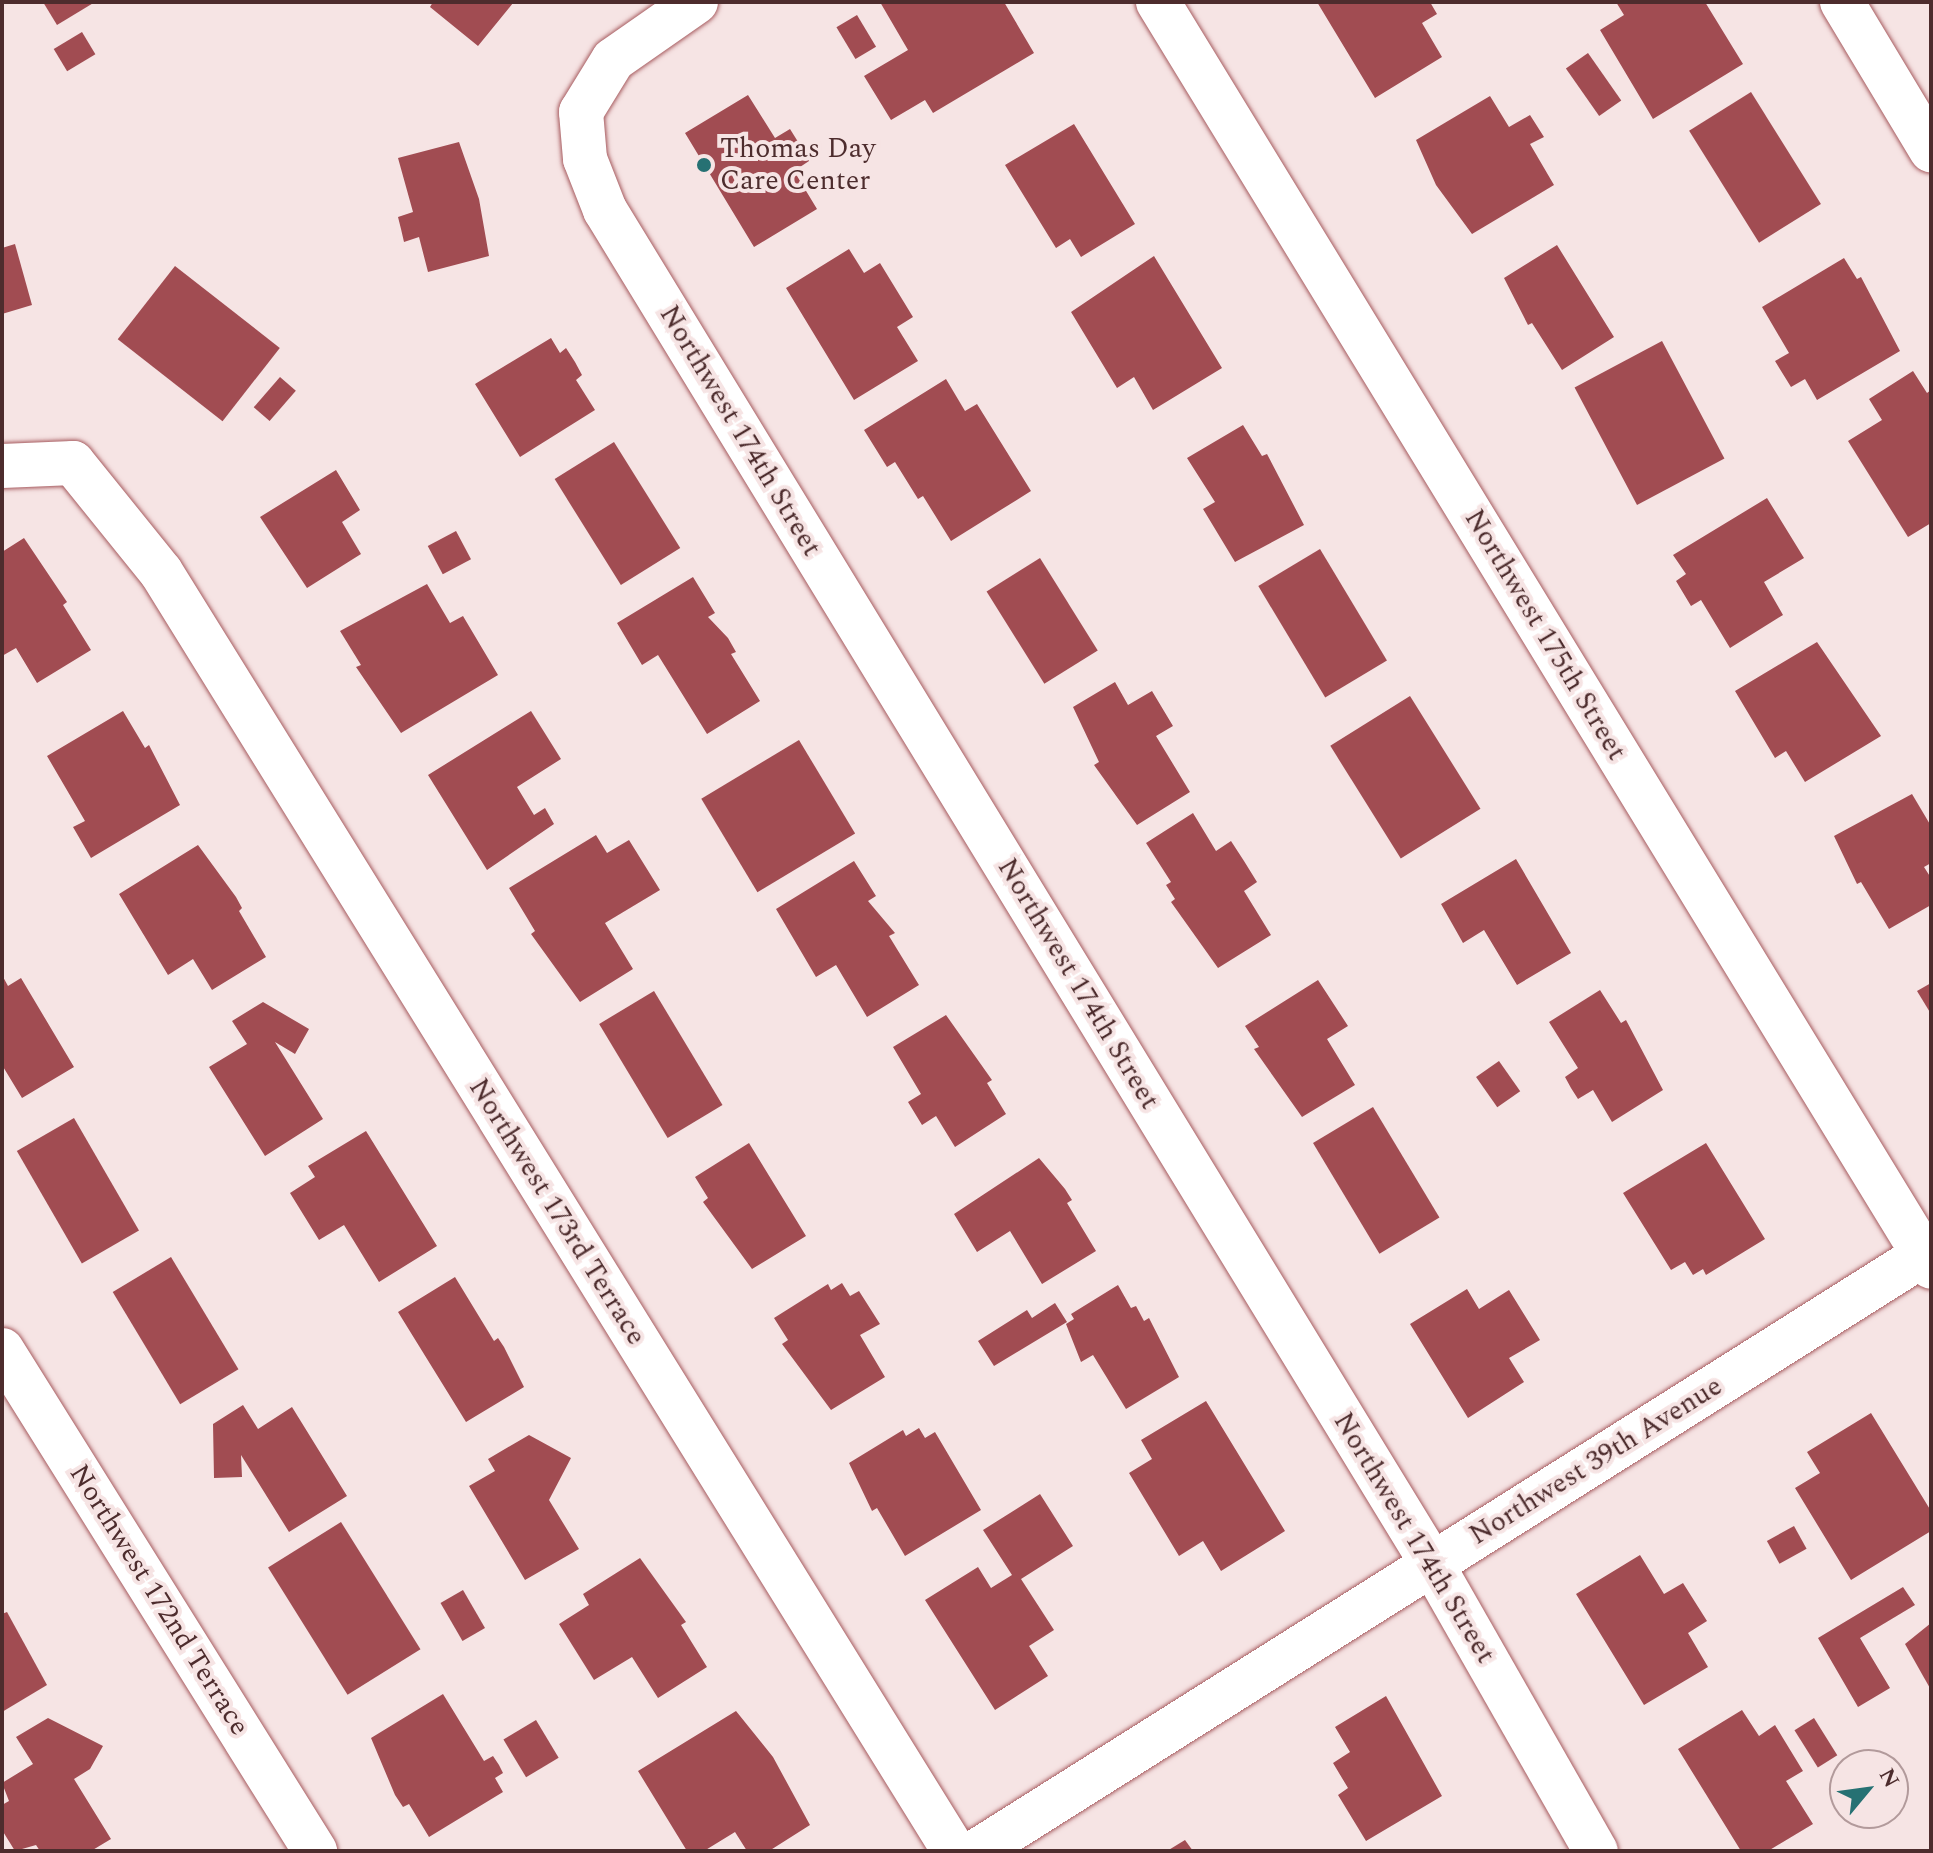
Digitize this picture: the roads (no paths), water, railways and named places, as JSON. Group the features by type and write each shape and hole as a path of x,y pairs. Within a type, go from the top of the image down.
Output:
{"street":[{"name":"Northwest 174th Street","path":"696,2 613,60 581,112 585,159 605,210 1432,1564 1596,1851"},
{"name":"Northwest 175th Street","path":"1158,2 1929,1258"},
{"path":"1842,2 1931,150"},
{"name":"Northwest 173rd Terrace","path":"2,466 73,463 161,572 954,1851"},
{"name":"Northwest 39th Avenue","path":"977,1851 1432,1564 1929,1258"},
{"name":"Northwest 172nd Terrace","path":"2,1350 315,1851"}],"place":[{"name":"Thomas Day Care Center","path":"704,165"}]}
